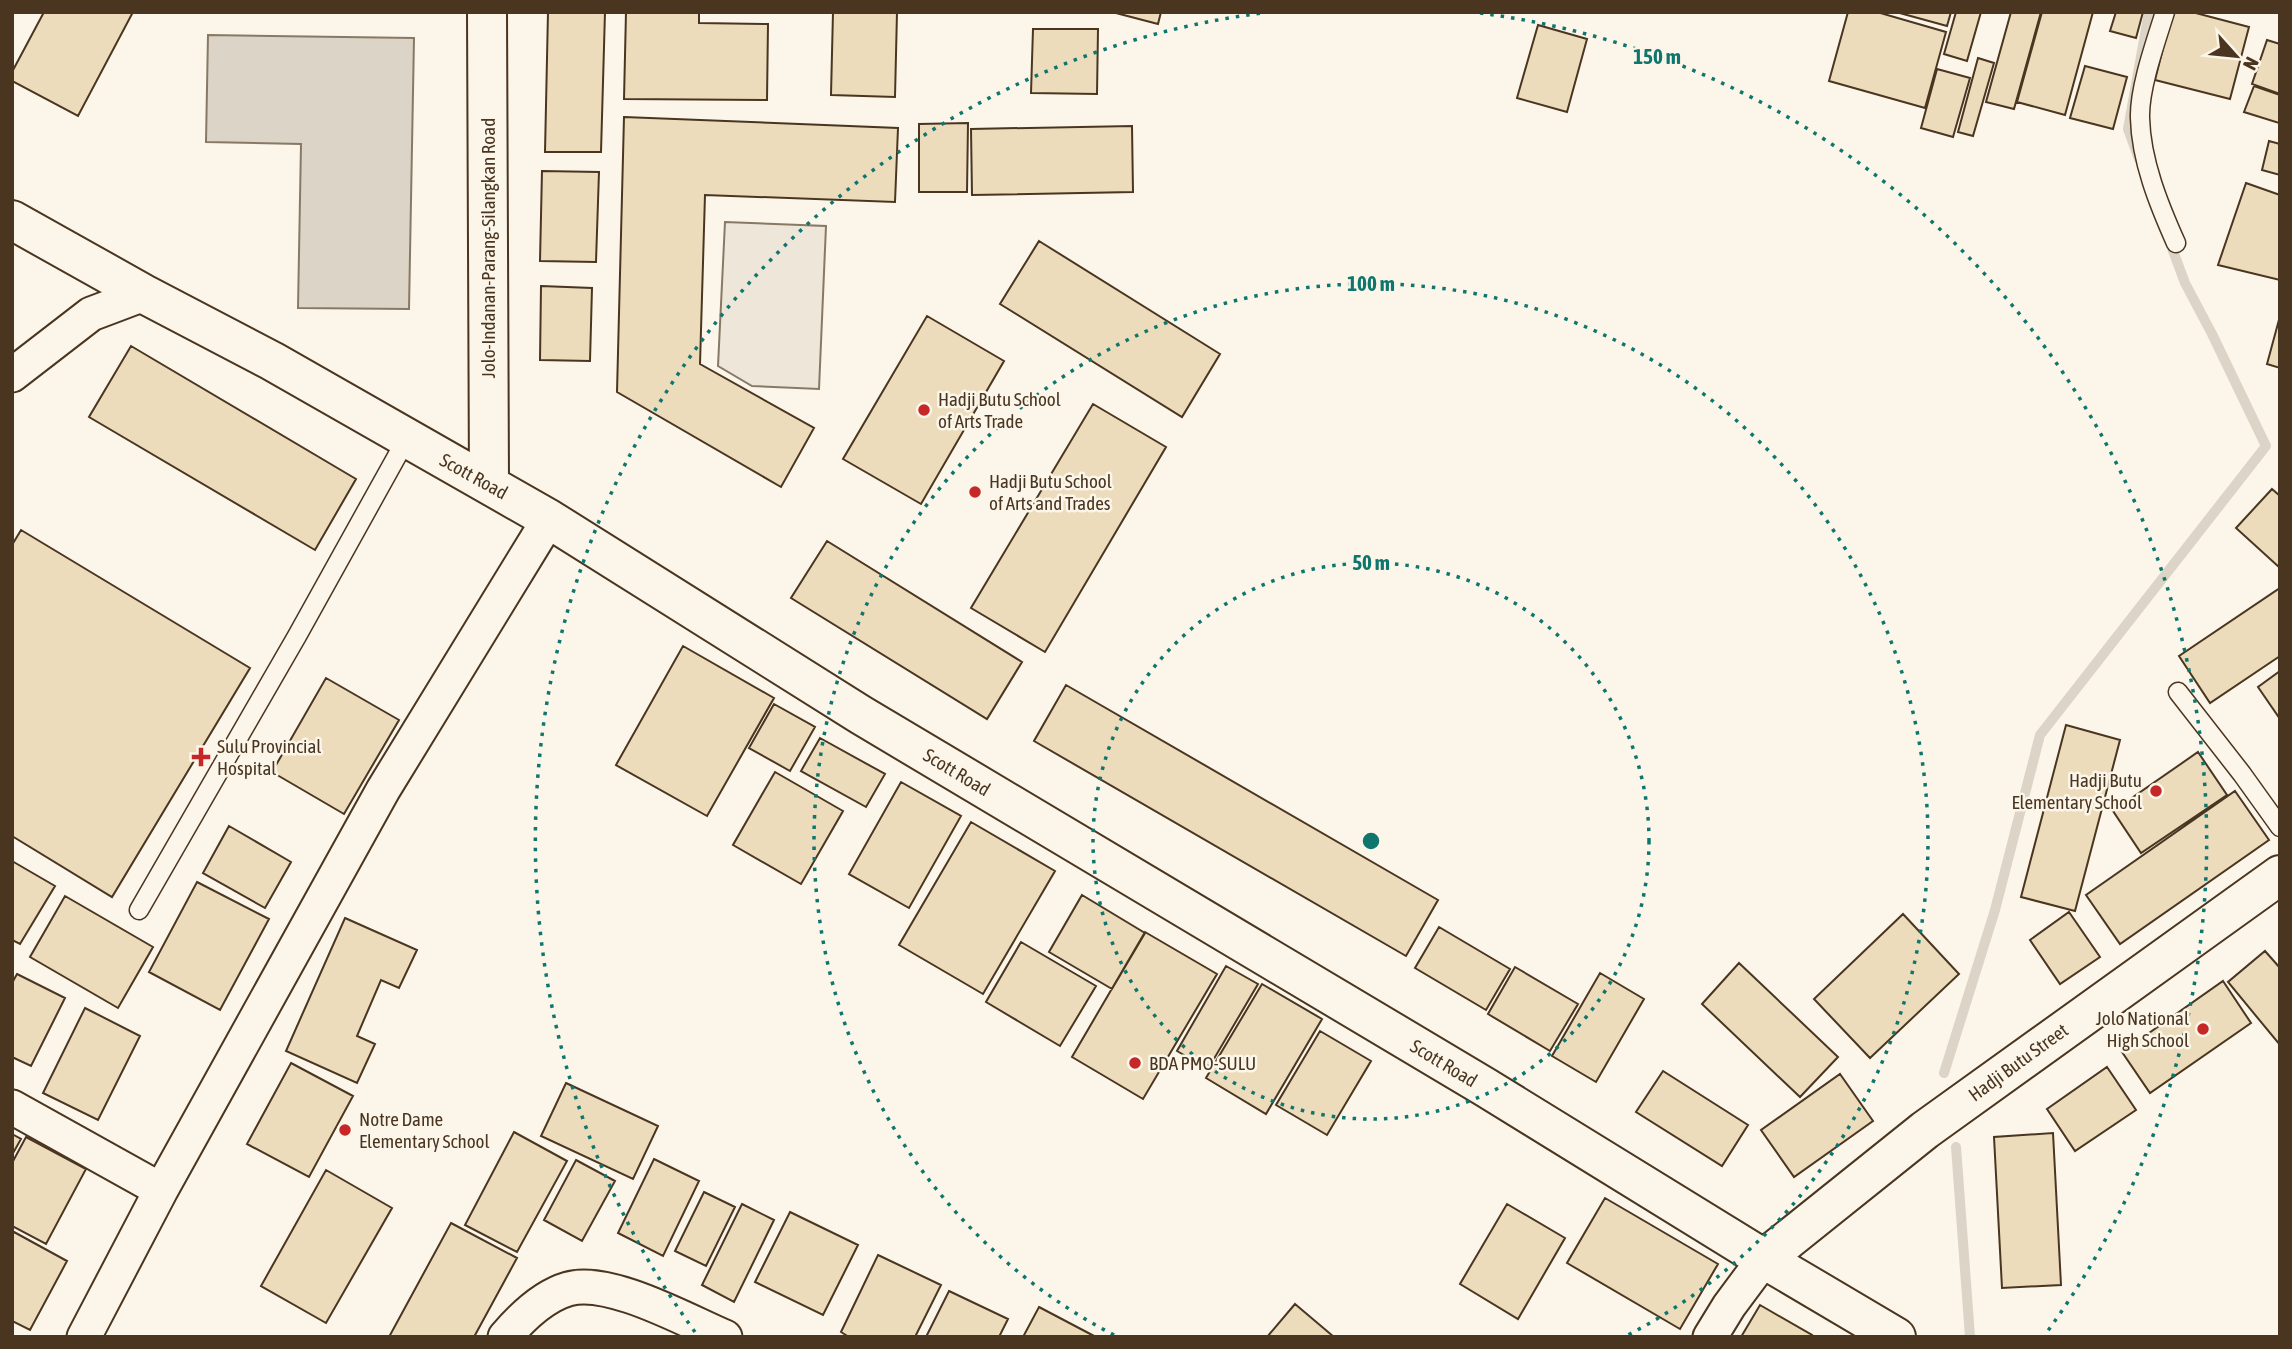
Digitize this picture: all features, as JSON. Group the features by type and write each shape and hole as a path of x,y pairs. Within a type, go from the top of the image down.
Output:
{"street":[{"name":"Jolo-Indanan-Parang-Silangkan Road","path":"488,12 489,483"},
{"name":"Scott Road","path":"12,220 489,483 861,715 1485,1087 1896,1337"},
{"path":"12,375 91,314 144,294"},
{"path":"84,1337 161,1190 383,790 549,519"},
{"name":"Hadji Butu Street","path":"1764,1259 1925,1130 2280,875"},
{"path":"12,1107 161,1190"},
{"path":"1710,1337 1764,1259"},
{"path":"505,1337 550,1296 571,1288 607,1290 630,1295 725,1337"}],"lane":[{"path":"2165,12 2149,63 2139,116 2159,204 2176,243"},
{"path":"139,909 297,636 407,438"},
{"path":"2178,692 2280,827"}],"shaded area":[{"path":"208,35 414,38 409,309 298,308 301,144 206,142"},
{"path":"725,222 826,226 819,389 752,386 718,366"}],"building":[{"path":"44,12 133,12 78,116 12,81 12,72"},
{"path":"548,12 605,12 601,152 545,152"},
{"path":"626,12 699,12 699,23 768,24 767,100 624,99"},
{"path":"833,12 897,12 895,97 831,95"},
{"path":"1112,12 1161,12 1158,24"},
{"path":"1848,12 1877,12 1946,32 1925,108 1829,81"},
{"path":"1896,12 1951,12 1947,26"},
{"path":"1956,12 1981,12 1967,61 1944,54"},
{"path":"2011,12 2041,12 2014,109 1986,102"},
{"path":"2042,12 2093,12 2065,115 2017,102"},
{"path":"2116,12 2143,12 2136,38 2110,31"},
{"path":"2172,12 2192,12 2249,27 2230,99 2155,80"},
{"path":"1538,25 1587,39 1567,112 1517,98"},
{"path":"1033,29 1098,29 1097,94 1031,93"},
{"path":"2267,40 2280,44 2280,94 2252,84"},
{"path":"1978,58 1994,63 1973,136 1958,132"},
{"path":"2085,66 2127,77 2113,129 2070,118"},
{"path":"1937,69 1970,78 1953,137 1921,128"},
{"path":"2254,86 2280,95 2279,123 2244,112"},
{"path":"624,117 898,128 895,202 705,195 700,364 814,428 781,487 617,392"},
{"path":"968,123 967,192 919,192 919,124"},
{"path":"1132,126 1133,192 972,195 971,129"},
{"path":"2269,141 2280,144 2280,175 2262,170"},
{"path":"542,171 599,172 596,262 540,261"},
{"path":"2246,183 2280,195 2280,280 2218,265"},
{"path":"1039,241 1220,354 1182,417 1000,304"},
{"path":"541,286 592,288 590,361 540,360"},
{"name":"Hadji Butu School of Arts Trade","path":"927,316 1004,361 921,504 843,459"},
{"path":"2280,316 2280,368 2267,364"},
{"path":"131,346 356,479 315,550 89,417"},
{"path":"1093,404 1166,447 1045,652 971,608"},
{"path":"2272,489 2280,496 2280,568 2236,528"},
{"name":"Sulu Provincial Hospital","path":"21,530 250,668 112,897 12,836 12,545"},
{"path":"827,541 1022,662 987,719 791,598"},
{"path":"2280,588 2280,656 2210,703 2179,656"},
{"path":"683,646 774,698 707,816 616,765"},
{"path":"2280,671 2280,719 2258,687"},
{"path":"326,678 399,720 344,814 272,772"},
{"path":"1066,685 1438,900 1406,956 1034,741"},
{"path":"774,704 815,727 790,771 749,748"},
{"path":"2066,725 2120,740 2075,911 2021,897"},
{"path":"820,738 885,774 866,807 801,771"},
{"path":"2198,752 2227,795 2141,853 2113,811"},
{"path":"775,772 843,811 801,884 733,845"},
{"path":"901,782 961,816 909,908 849,874"},
{"path":"2235,791 2269,840 2120,944 2086,895"},
{"path":"971,822 1055,871 983,994 899,945"},
{"path":"229,826 291,862 265,908 203,873"},
{"path":"12,861 55,886 20,944 12,940"},
{"path":"197,882 269,919 220,1010 149,972"},
{"path":"1082,895 1145,933 1112,989 1049,952"},
{"path":"65,896 153,947 118,1008 30,957"},
{"path":"2069,912 2100,957 2060,984 2030,940"},
{"path":"1903,914 1959,974 1870,1058 1814,999"},
{"path":"345,918 417,950 399,988 381,980 357,1036 375,1044 357,1083 286,1051"},
{"path":"1439,927 1510,969 1486,1010 1415,968"},
{"path":"1145,932 1217,974 1143,1099 1072,1057"},
{"path":"1021,942 1096,986 1060,1046 986,1002"},
{"path":"2265,951 2280,968 2280,1045 2228,982"},
{"path":"1739,963 1838,1057 1800,1097 1702,1004"},
{"path":"1226,966 1258,984 1208,1069 1177,1051"},
{"path":"1515,967 1578,1004 1550,1051 1488,1014"},
{"path":"1600,973 1644,999 1596,1082 1552,1056"},
{"path":"17,974 65,998 31,1066 12,1057 12,983"},
{"path":"2223,981 2251,1023 2150,1093 2122,1052"},
{"path":"1262,984 1322,1019 1266,1114 1206,1078"},
{"path":"85,1008 140,1036 98,1120 43,1093"},
{"path":"1320,1031 1371,1061 1327,1135 1276,1105"},
{"path":"291,1063 353,1096 309,1177 247,1144"},
{"path":"2107,1067 2136,1110 2075,1151 2047,1109"},
{"path":"1663,1071 1748,1125 1722,1166 1636,1112"},
{"path":"1840,1074 1873,1121 1794,1177 1761,1130"},
{"path":"566,1083 658,1126 633,1179 541,1136"},
{"path":"514,1132 567,1161 517,1252 465,1225"},
{"path":"2053,1133 2061,1285 2002,1288 1994,1137"},
{"path":"12,1134 21,1139 12,1155"},
{"path":"26,1137 86,1169 46,1244 12,1226 12,1163"},
{"path":"654,1159 699,1181 663,1256 618,1233"},
{"path":"576,1160 615,1181 582,1241 544,1220"},
{"path":"326,1170 392,1208 326,1323 261,1286"},
{"path":"704,1192 735,1207 706,1266 675,1251"},
{"path":"1605,1198 1718,1264 1680,1329 1567,1263"},
{"path":"742,1204 774,1220 734,1302 702,1285"},
{"path":"1507,1204 1565,1238 1518,1319 1460,1284"},
{"path":"790,1212 858,1245 823,1315 755,1282"},
{"path":"451,1223 517,1258 474,1337 389,1337"},
{"path":"14,1232 67,1261 30,1330 12,1321"},
{"path":"878,1255 941,1285 915,1337 849,1337 841,1332"},
{"path":"949,1291 1008,1319 999,1337 926,1337"},
{"path":"1295,1304 1334,1337 1267,1337"},
{"path":"1760,1305 1812,1335 1811,1337 1741,1337"},
{"path":"1039,1307 1096,1337 1023,1337"}],"waterway":[{"path":"2139,159 2128,129 2149,12"},
{"path":"1944,1073 1995,910 2040,735 2266,446 2185,283 2169,240"},
{"path":"1956,1147 1970,1337"}],"place":[{"name":"Hadji Butu School of Arts Trade","path":"924,410"},
{"name":"Hadji Butu School of Arts and Trades","path":"975,492"},
{"name":"Sulu Provincial Hospital","path":"201,757"},
{"name":"Hadji Butu Elementary School","path":"2156,791"},
{"name":"Jolo National High School","path":"2203,1029"},
{"name":"BDA PMO-SULU","path":"1135,1063"},
{"name":"Notre Dame Elementary School","path":"345,1130"}]}
